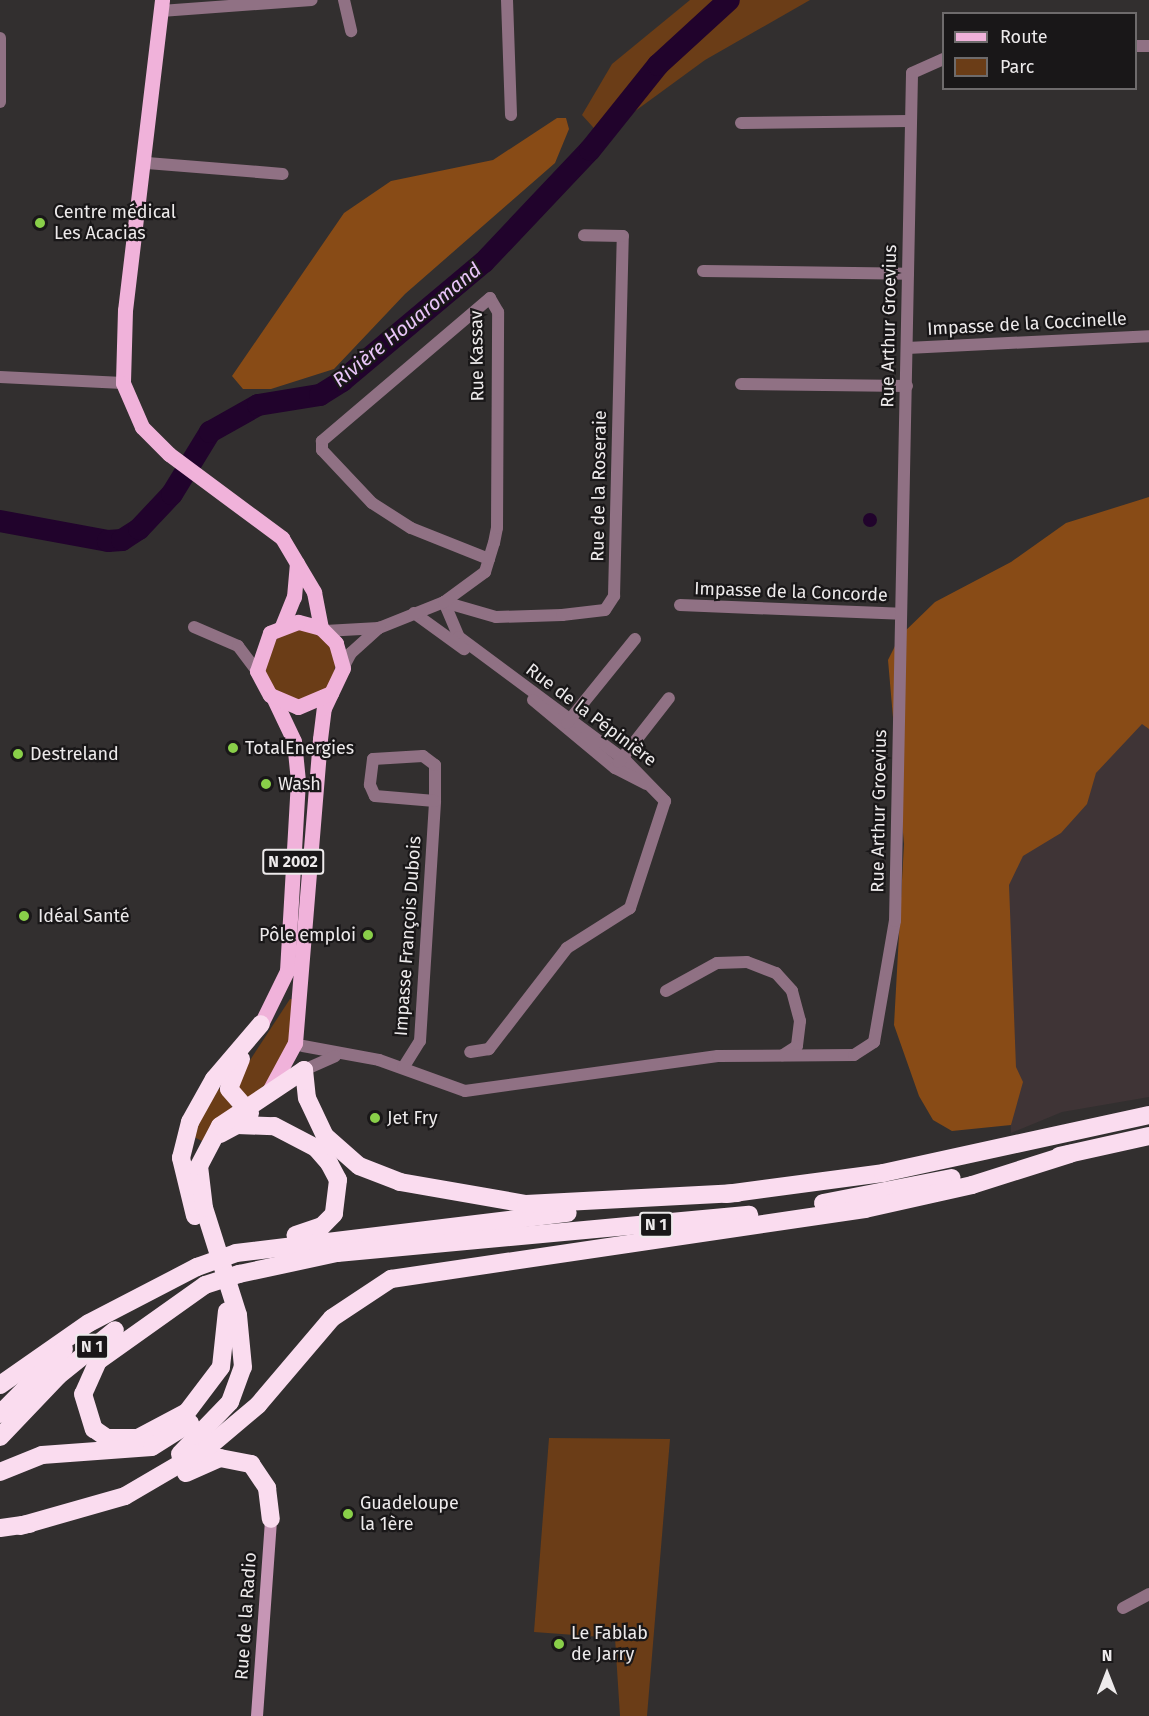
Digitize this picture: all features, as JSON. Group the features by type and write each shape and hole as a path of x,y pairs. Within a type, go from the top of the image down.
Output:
{"highway":[{"path":"236,1253 313,1230 334,1215 339,1199 334,1171 316,1148 241,1108 231,1094 231,1078 261,1024"},
{"path":"205,1285 98,1360 84,1385 82,1403 90,1425 99,1434 138,1438 166,1426 199,1401 220,1367 229,1331 226,1300 181,1158 202,1098 261,1024"},
{"path":"20,1526 105,1498 170,1462 202,1435 241,1378 238,1315 201,1194 199,1166 215,1131 241,1108 304,1070 308,1098 325,1136 359,1166 400,1182 526,1204 738,1193"},
{"name":"N 1","path":"0,1414 70,1344 123,1304 197,1267 236,1253 738,1193 883,1173 1149,1115"},
{"path":"206,1148 237,1125 260,1123 286,1130"},
{"name":"N 1","path":"0,1437 93,1346 153,1307 205,1285 239,1274 337,1253 805,1207 1149,1136"},
{"path":"20,1526 125,1496 207,1448 258,1405 332,1318 391,1279 865,1209 972,1185 1070,1154"},
{"path":"0,1385 123,1304"},
{"path":"0,1472 33,1457 130,1452 167,1441 202,1411 228,1376 238,1342 238,1315"},
{"path":"0,1528 107,1509 229,1457 259,1471 271,1519"}],"main road":[{"path":"162,5 147,163 125,310 123,383 142,427 169,454 282,538 297,563 314,592 323,630 339,650 343,669 331,693 298,707 274,699 257,671 262,646 282,626 294,597 297,563"},
{"path":"282,626 323,630"},
{"name":"N 2002","path":"304,1070 308,924 320,739 331,693"},
{"name":"N 2002","path":"261,1024 287,970 298,781 294,741 274,699"},
{"path":"267,1093 295,1043 308,924"}],"street":[{"path":"162,5 312,0"},
{"path":"344,0 351,31"},
{"path":"507,0 511,115"},
{"path":"0,38 0,102"},
{"name":"Rue Arthur Groevius","path":"303,1046 403,1068 465,1090 697,1058 864,1052 874,1042 883,1009 895,921 907,348 909,121 912,73 942,60"},
{"path":"741,123 909,121"},
{"path":"147,163 283,174"},
{"name":"Rue de la Roseraie","path":"444,602 496,617 562,615 605,610 614,596 623,236 584,235"},
{"path":"703,271 908,274"},
{"name":"Rue Kassav","path":"444,602 477,580 489,559 497,528 498,312 490,298 322,441 328,456 372,504 411,528 489,559"},
{"name":"Impasse de la Coccinelle","path":"907,348 1149,336"},
{"path":"0,377 123,383"},
{"path":"741,384 906,386"},
{"path":"343,669 351,653 379,628 444,602"},
{"name":"Rue de la Pépinière","path":"444,602 459,637 619,763 658,790 665,810 630,908 567,948 489,1049 470,1052"},
{"name":"Impasse de la Concorde","path":"680,604 901,614"},
{"name":"Rue de la Pépinière","path":"414,613 567,722"},
{"path":"194,627 238,646 257,671"},
{"path":"323,630 379,628"},
{"path":"567,722 635,639"},
{"path":"619,763 669,698"},
{"name":"Impasse François Dubois","path":"403,1068 420,1041 435,801 433,760 373,759 370,785 375,796 435,801"},
{"path":"666,991 717,963 747,962 776,974 792,991 800,1021 797,1046 783,1055"},
{"path":"304,1070 345,1054"},
{"name":"Rue de la Radio","path":"257,1716 271,1519"},
{"path":"1123,1608 1149,1594"}],"shaded area":[{"path":"557,118 566,118 569,129 555,163 405,294 334,369 271,389 243,389 232,376 344,213 391,181 493,160"},
{"path":"1149,497 1149,729 1142,724 1096,773 1087,804 1061,833 1023,856 1009,885 1016,1067 1023,1082 1011,1125 952,1131 933,1120 919,1096 894,1025 904,844 888,660 900,636 935,602 1011,562 1066,523"},
{"path":"867,513 873,513 877,520 873,527 867,527 863,523 863,517"},
{"path":"1149,696 1149,1097 1062,1112 1011,1133 999,836"}],"green space":[{"path":"690,0 810,0 705,60 601,136 582,115 612,64"},
{"path":"300,630 313,633 325,640 332,652 335,665 332,678 325,690 313,697 300,700 287,697 275,690 268,678 265,665 268,652 275,640 287,633"},
{"path":"290,999 296,1000 291,1039 278,1074 248,1099 239,1094 239,1077"},
{"path":"224,1084 233,1110 202,1141 194,1137 208,1101"},
{"path":"549,1438 670,1439 647,1716 620,1716 615,1638 534,1632"}],"waterway":[{"name":"Rivière Houaromand","path":"0,521 108,541 122,540 139,529 172,494 210,432 258,405 320,395 342,381 484,262 590,150 658,65 729,0"}],"place":[{"name":"Centre médical Les Acacias","path":"40,223"},
{"name":"TotalEnergies","path":"233,748"},
{"name":"Destreland","path":"18,754"},
{"name":"Wash","path":"266,784"},
{"name":"Idéal Santé","path":"24,916"},
{"name":"Pôle emploi","path":"368,935"},
{"name":"Jet Fry","path":"375,1118"},
{"name":"Guadeloupe la 1ère","path":"348,1514"},
{"name":"Le Fablab de Jarry","path":"559,1644"}]}
